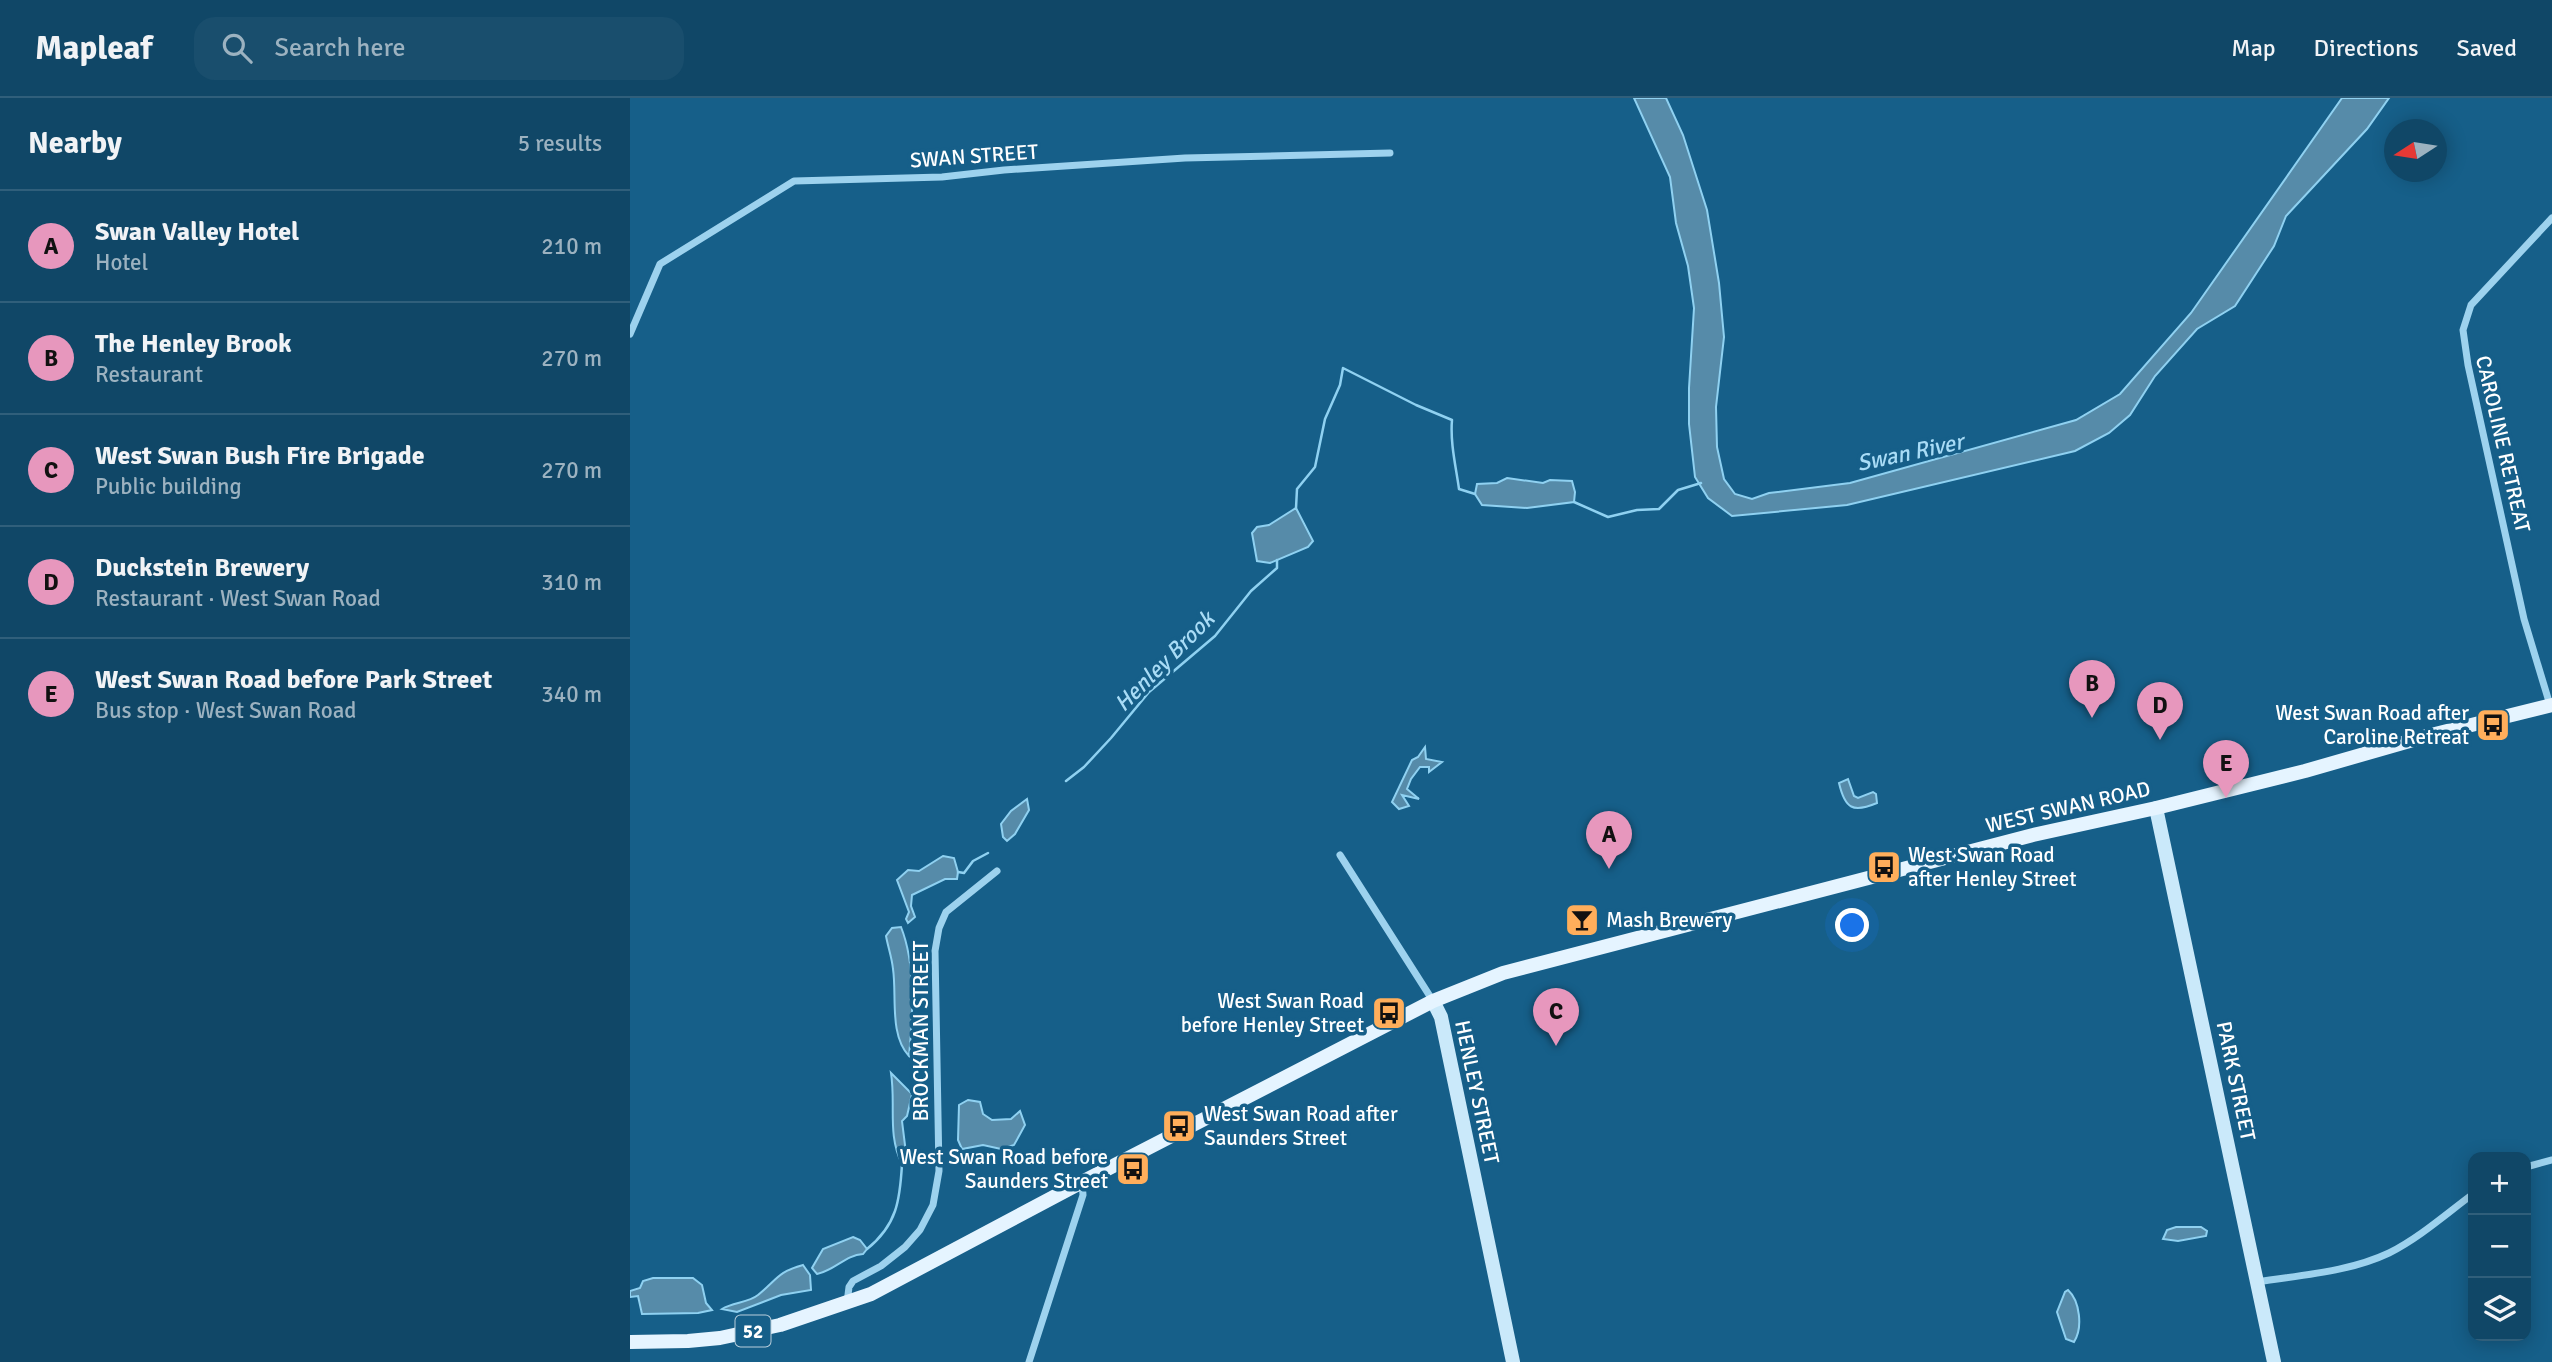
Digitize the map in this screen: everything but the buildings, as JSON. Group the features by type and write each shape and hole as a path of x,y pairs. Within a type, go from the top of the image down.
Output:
{"main road":[{"name":"WEST SWAN ROAD","path":"630,1342 720,1338 780,1325 847,1304 881,1289 1433,1001 1503,973 2033,835 2305,771 2427,736 2551,706"}],"street":[{"name":"SWAN STREET","path":"630,334 660,264 794,181 943,177 1004,170 1185,158 1390,153"},
{"name":"CAROLINE RETREAT","path":"2551,706 2524,619 2468,365 2463,330 2471,305 2552,218"},
{"name":"PARK STREET","path":"2156,808 2274,1362"},
{"name":"HENLEY STREET","path":"1340,855 1441,1017 1513,1362"},
{"name":"BROCKMAN STREET","path":"847,1304 849,1287 853,1281 881,1266 905,1247 920,1230 933,1205 939,1171 935,951 939,929 946,912 998,871"},
{"path":"2531,1166 2552,1160"},
{"path":"1029,1362 1083,1195 1082,1182"},
{"path":"2257,1282 2341,1269 2386,1254 2406,1243 2468,1198"}],"water":[{"name":"Swan River","path":"1634,98 1666,98 1683,135 1707,210 1719,283 1724,337 1716,407 1717,447 1724,479 1735,494 1752,499 1769,493 1850,483 2076,420 2120,394 2191,313 2342,98 2389,98 2367,129 2286,216 2274,246 2235,306 2197,329 2155,376 2130,415 2109,433 2075,451 1847,505 1732,516 1708,498 1695,477 1689,424 1694,308 1688,266 1676,223 1670,177"},
{"path":"1507,478 1543,483 1550,480 1572,481 1574,502 1527,508 1482,505 1475,494 1477,484 1497,483"},
{"path":"1296,508 1313,541 1308,547 1270,563 1257,561 1252,533 1257,527 1269,525"},
{"path":"1425,747 1426,759 1442,762 1429,772 1429,767 1420,767 1407,789 1419,799 1402,795 1409,806 1399,809 1392,802 1412,760 1418,757"},
{"path":"1848,779 1854,796 1858,798 1873,792 1876,794 1877,803 1856,808 1847,803 1839,783"},
{"path":"1027,799 1029,810 1015,834 1007,841 1003,837 1001,824 1011,811"},
{"path":"943,856 954,858 957,879 945,879 912,895 911,906 915,917 908,923 906,919 909,912 897,880 908,870 919,871"},
{"path":"901,927 911,974 909,1056 896,1026 893,969 886,936 892,928"},
{"path":"891,1073 912,1094 907,1116 902,1121 907,1161 902,1164 893,1130"},
{"path":"968,1100 980,1102 983,1114 992,1120 1011,1119 1020,1111 1025,1125 1014,1145 1001,1149 983,1145 962,1149 958,1140 959,1105"},
{"path":"2176,1227 2201,1227 2207,1231 2206,1236 2178,1241 2163,1239 2167,1230"},
{"path":"853,1237 860,1240 867,1249 863,1254 817,1274 812,1268 823,1249"},
{"path":"803,1265 810,1275 811,1290 781,1295 737,1312 722,1309 754,1298 782,1274"},
{"path":"653,1278 693,1278 702,1285 706,1303 712,1310 698,1313 642,1314 638,1296 630,1297 630,1291 640,1288 643,1281"},
{"path":"2068,1290 2079,1315 2079,1330 2074,1342 2066,1339 2057,1312"}],"waterway":[{"name":"Henley Brook","path":"1296,508 1297,489 1315,467 1325,419 1340,385 1343,368 1452,420 1459,489 1475,494"},
{"name":"Henley Brook","path":"1574,502 1608,517 1637,510 1659,509 1678,490 1701,483"},
{"name":"Henley Brook","path":"1066,781 1084,767 1149,692 1215,636 1251,591 1277,568 1277,560"},
{"name":"Henley Brook","path":"958,872 964,873 973,861 988,853"},
{"name":"Henley Brook","path":"867,1249 891,1221 898,1200 902,1164"}],"place":[{"name":"The Henley Brook","path":"2092,718"},
{"name":"West Swan Road after Caroline Retreat","path":"2493,725"},
{"name":"Duckstein Brewery","path":"2160,740"},
{"name":"West Swan Road before Park Street","path":"2226,798"},
{"name":"West Swan Road after Henley Street","path":"1884,867"},
{"name":"Swan Valley Hotel","path":"1609,869"},
{"name":"Mash Brewery","path":"1582,920"},
{"name":"West Swan Road before Henley Street","path":"1389,1013"},
{"name":"West Swan Bush Fire Brigade","path":"1556,1046"},
{"name":"West Swan Road after Saunders Street","path":"1179,1126"},
{"name":"West Swan Road before Saunders Street","path":"1133,1169"}]}
